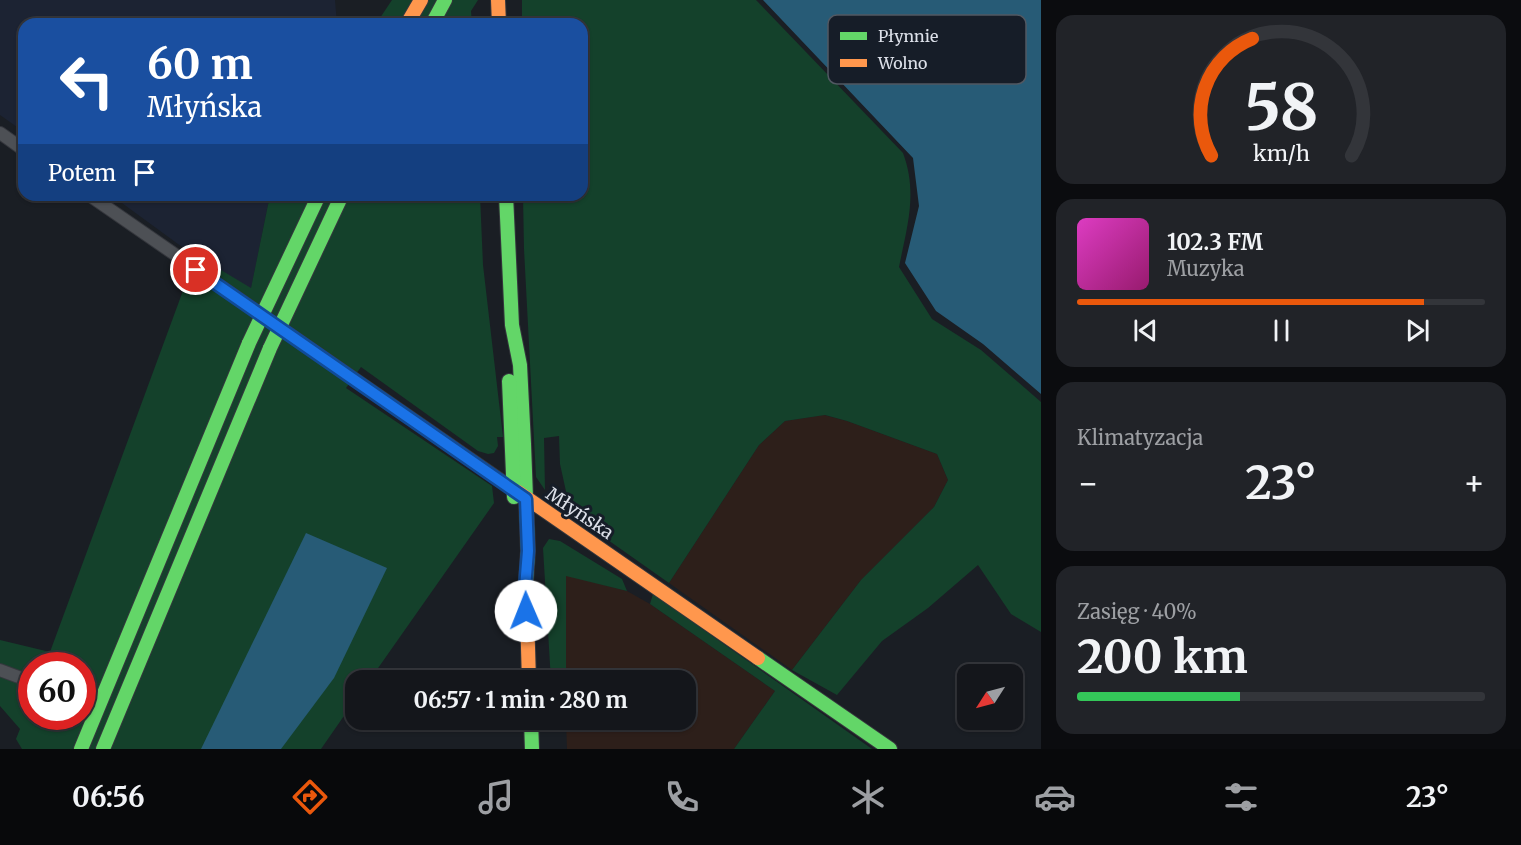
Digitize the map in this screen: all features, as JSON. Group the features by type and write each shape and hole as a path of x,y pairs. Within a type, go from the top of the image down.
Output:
{"main road":[{"path":"410,18 421,0"},
{"path":"435,18 445,0"},
{"path":"498,0 499,18"},
{"path":"81,749 249,343 316,201"},
{"path":"103,749 270,348 339,201"},
{"path":"506,201 512,325 508,366 516,550 525,588"},
{"path":"512,325 520,366 528,551 525,588 529,670"},
{"name":"Młyńska","path":"514,489 890,749"},
{"path":"531,730 532,749"}],"street":[{"path":"0,134 18,146"},
{"name":"Młyńska","path":"98,201 514,489"},
{"path":"0,670 18,677"}],"shaded area":[{"path":"0,0 335,0 336,18 18,18 18,128 0,115"},
{"path":"119,201 269,201 251,289 178,244"},
{"path":"824,415 847,421 937,454 948,480 934,507 861,580 792,670 669,583 759,445 785,421"},
{"path":"566,575 627,591 650,604 775,691 734,749 567,749 566,730 696,730 696,670 566,670"}],"green space":[{"path":"392,0 478,0 471,11 472,18 380,18"},
{"path":"522,0 756,0 828,75 828,84 837,84 903,153 910,182 910,210 899,267 932,319 981,350 1041,402 1041,632 1011,614 978,565 928,608 882,641 837,695 792,670 861,580 934,507 948,480 937,454 847,421 825,415 785,421 759,445 669,583 571,514 560,464 559,436 544,438 545,490 536,477 523,201 588,201 588,18 522,18"},
{"path":"269,201 480,201 483,265 503,437 497,437 498,446 494,453 478,451 361,367 346,388 492,486 494,503 377,670 345,670 345,714 321,749 22,749 16,739 20,730 96,730 96,652 50,652 184,288 206,261 251,288"},
{"path":"549,539 560,541 622,579 627,591 566,576 566,670 550,670 543,548"},
{"path":"653,594 872,749 734,749 775,691 650,604"},
{"path":"0,640 50,652 18,652 18,727 0,706"}],"water":[{"path":"763,0 1041,0 1041,394 983,344 936,311 905,263 919,206 913,158 843,84 1026,84 1026,15 828,15 828,68"},
{"path":"306,533 387,568 334,678 281,749 201,749"}],"traffic: fast":[{"path":"435,18 445,0"},
{"path":"249,343 316,201"},
{"path":"270,348 339,201"},
{"path":"506,201 512,325 520,365 528,551 526,581"},
{"path":"81,749 249,343"},
{"path":"103,749 270,348"},
{"path":"509,381 514,497"},
{"path":"758,658 890,749"},
{"path":"531,730 532,749"}],"traffic: slow":[{"path":"410,18 421,0"},
{"path":"498,0 499,18"},
{"path":"518,492 758,658"},
{"path":"526,581 529,670"}],"route":[{"path":"196,270 526,499 528,551 526,611"}]}
